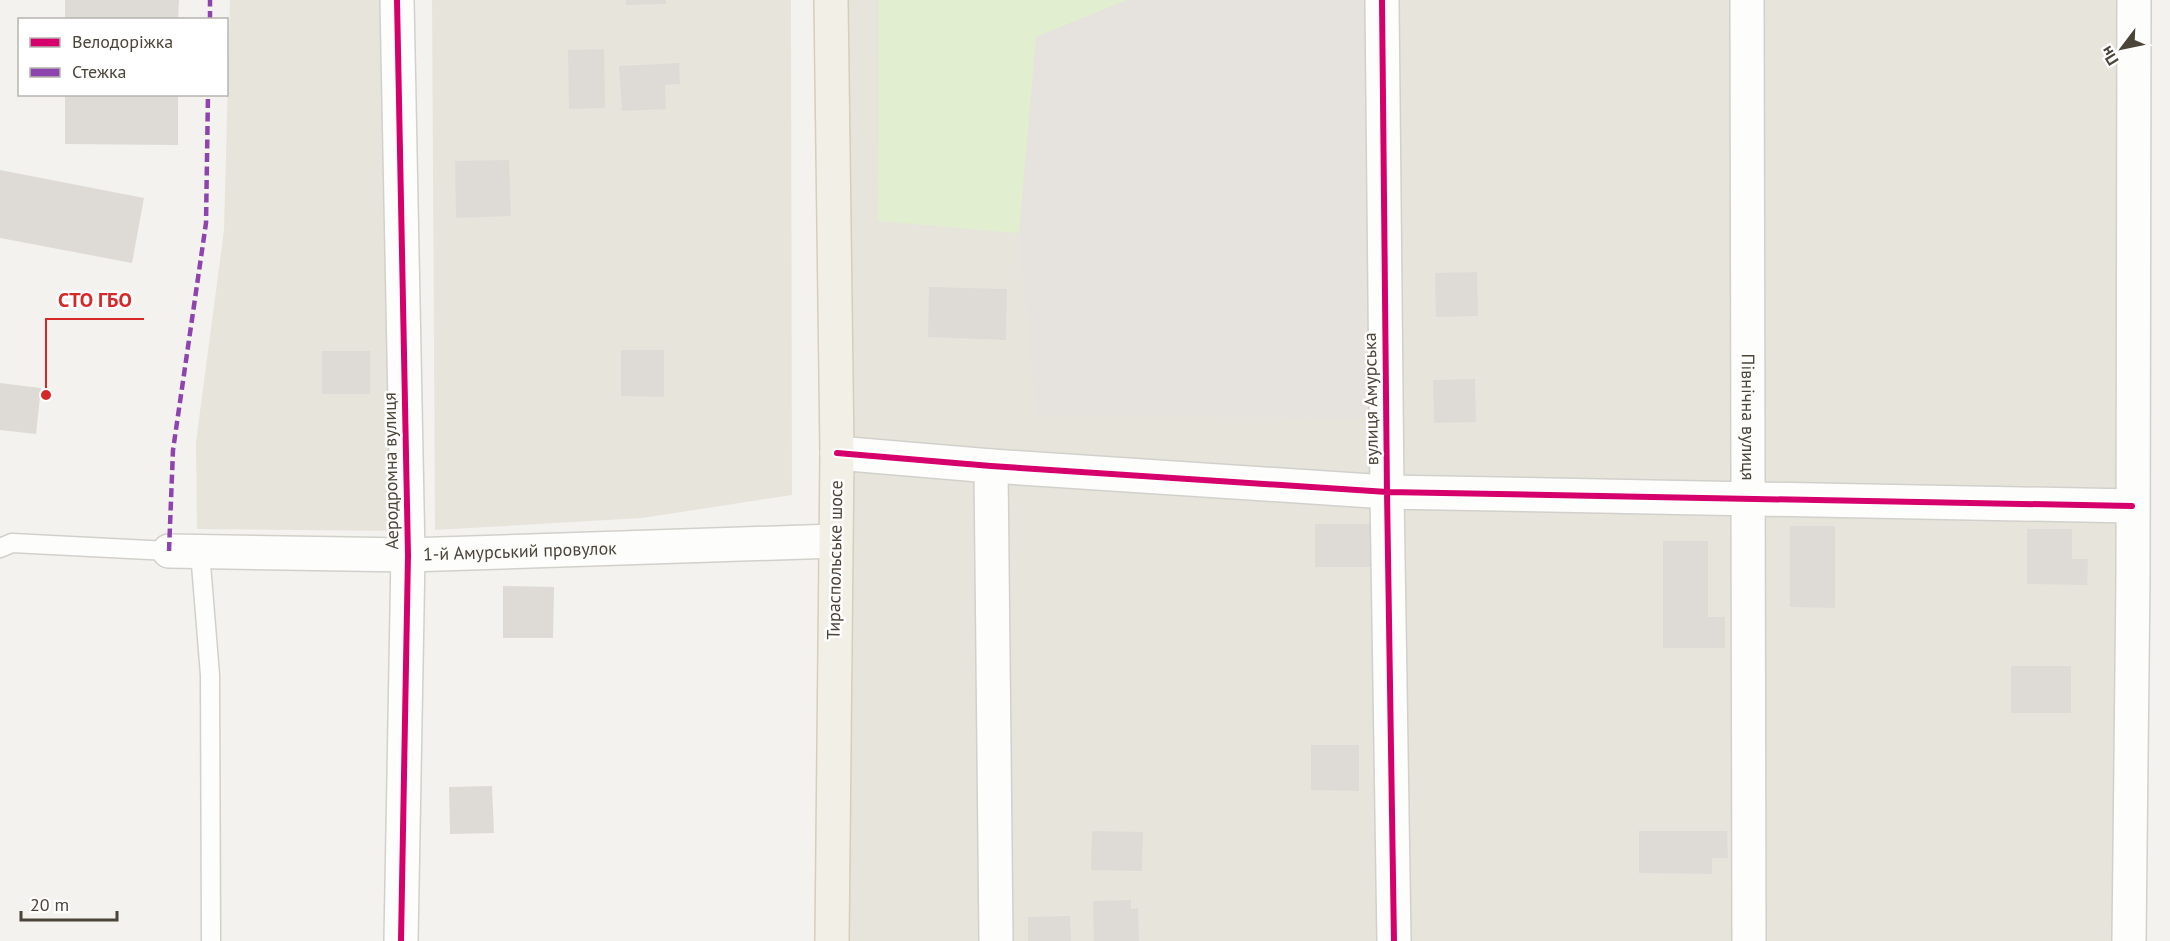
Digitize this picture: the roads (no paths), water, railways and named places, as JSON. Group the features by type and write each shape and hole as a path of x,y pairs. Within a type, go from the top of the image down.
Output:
{"main road":[{"name":"Тираспольське шосе","path":"831,0 837,453 832,941"}],"street":[{"name":"Аеродромна вулиця","path":"397,0 408,555 401,941"},
{"name":"вулиця Амурська","path":"1382,0 1394,941"},
{"name":"Північна вулиця","path":"1747,0 1749,941"},
{"path":"2129,941 2134,0"},
{"path":"837,453 991,466 1387,492 2132,506"},
{"path":"991,466 996,941"},
{"name":"1-й Амурський провулок","path":"185,552 408,555 835,541"}],"lane":[{"path":"0,548 12,543 185,552 210,675 211,941"}],"place":[{"name":"СТО ГБО","path":"46,395"}]}
